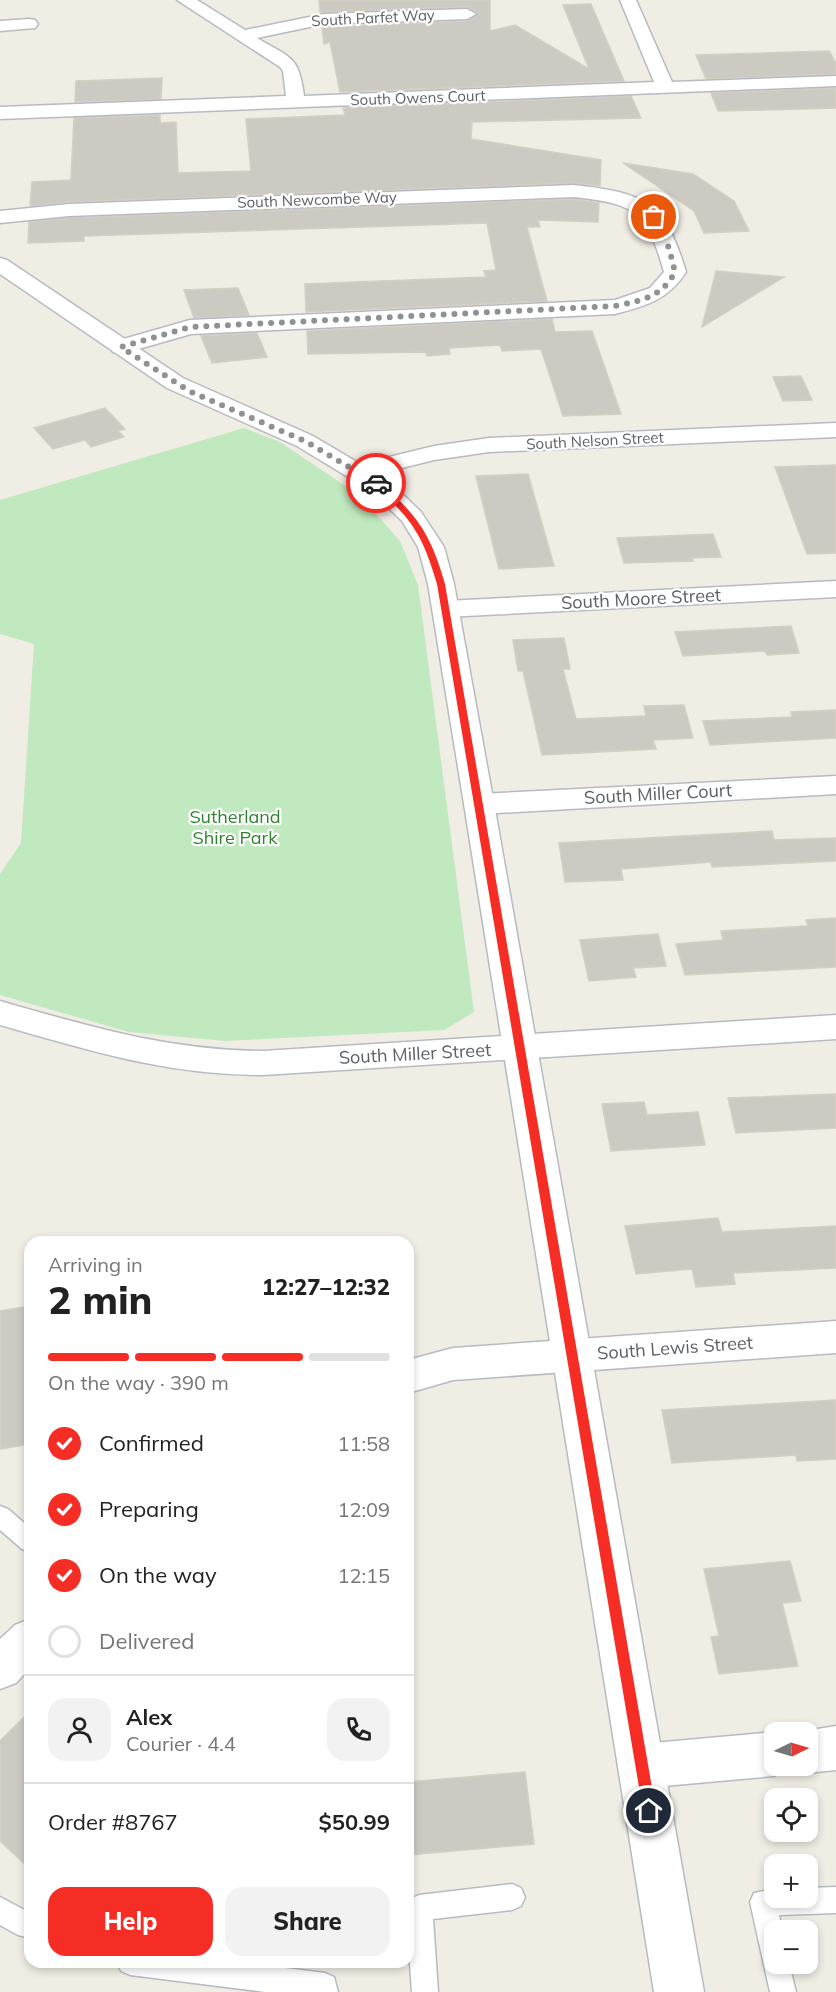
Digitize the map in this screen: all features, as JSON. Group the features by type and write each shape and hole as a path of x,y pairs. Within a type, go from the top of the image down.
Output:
{"street":[{"path":"185,0 286,63 292,71 296,103"},
{"path":"628,0 666,88"},
{"name":"South Parfet Way","path":"244,35 324,19 467,14"},
{"path":"0,26 29,24"},
{"name":"South Owens Court","path":"0,113 836,81"},
{"name":"South Newcombe Way","path":"0,217 78,210 543,192 600,194 647,209 654,217 669,248 675,272 660,293 646,300 615,306 190,327 121,347"},
{"path":"0,264 189,391 305,441 380,486 398,502 422,532 437,565 679,1992"},
{"name":"South Nelson Street","path":"357,472 434,453 489,446 836,430"},
{"name":"South Moore Street","path":"446,609 836,589"},
{"name":"South Miller Court","path":"479,804 836,785"},
{"name":"South Miller Street","path":"0,1013 129,1048 176,1058 262,1063 836,1027"},
{"name":"South Lewis Street","path":"414,1375 453,1364 836,1337"},
{"path":"0,1668 24,1645"},
{"path":"818,1750 836,1748"},
{"path":"642,1766 764,1755"}],"lane":[{"path":"0,1516 24,1537"},
{"path":"425,1992 418,1908 512,1897"},
{"path":"767,1920 763,1902 836,1900"},
{"path":"0,1910 24,1924"},
{"path":"178,1968 324,1986 325,1992"},
{"path":"778,1974 783,1992"}],"green space":[{"name":"Sutherland Shire Park","path":"244,428 280,442 359,495 400,541 418,585 474,1012 444,1030 225,1041 129,1032 0,995 0,874 21,843 34,644 0,634 0,500"}],"building":[{"path":"319,0 490,0 490,31 515,25 589,69 563,5 591,4 624,81 340,92 330,42 324,44 322,27 467,21 478,13 467,7 320,12"},
{"path":"829,51 836,63 836,74 706,79 696,55"},
{"path":"162,78 161,99 75,102 76,81"},
{"path":"836,88 836,108 718,111 711,93"},
{"path":"631,96 641,118 472,122 471,139 601,160 600,186 574,183 69,202 30,206 32,182 71,180 74,118 160,115 160,123 176,122 178,173 251,171 246,119 345,115 343,108"},
{"path":"623,163 693,174 734,201 749,231 704,233 694,211"},
{"path":"574,199 599,203 598,222 538,220 540,227 527,227 547,301 306,312 305,284 486,277 484,271 496,270 487,223 84,236 84,241 28,243 29,222 69,218"},
{"path":"716,271 784,277 702,327"},
{"path":"238,288 249,315 194,318 184,290"},
{"path":"552,319 555,332 592,331 621,414 563,416 541,349 502,351 500,345 449,348 450,354 427,356 426,352 308,354 307,331"},
{"path":"257,333 267,357 212,363 201,336"},
{"path":"801,376 812,400 783,401 773,377"},
{"path":"105,408 125,429 118,431 124,437 91,447 85,440 53,449 34,428"},
{"path":"836,465 836,553 807,554 775,467"},
{"path":"528,474 554,566 499,569 476,476"},
{"path":"713,534 721,557 692,558 693,561 624,563 617,538"},
{"path":"791,626 799,653 767,655 765,651 683,656 675,632"},
{"path":"564,638 570,669 563,669 576,719 646,716 644,706 684,705 693,738 653,740 656,749 542,755 523,671 518,671 513,640"},
{"path":"836,710 836,738 710,745 703,721 792,717 791,712"},
{"path":"772,831 774,840 836,838 836,861 712,867 711,862 621,869 623,880 565,882 559,843"},
{"path":"836,918 836,967 685,975 676,944 723,940 721,931 808,926 806,920"},
{"path":"658,934 666,966 633,968 636,977 589,981 580,940"},
{"path":"836,1094 836,1128 736,1133 728,1098"},
{"path":"644,1102 647,1115 698,1112 705,1145 611,1151 602,1104"},
{"path":"718,1218 722,1232 836,1226 836,1268 733,1273 735,1284 696,1287 692,1269 636,1274 625,1226"},
{"path":"24,1307 24,1445 0,1449 0,1311"},
{"path":"836,1400 836,1459 797,1461 796,1455 672,1463 662,1410"},
{"path":"790,1561 801,1601 782,1603 798,1666 719,1674 711,1637 719,1636 704,1569"},
{"path":"24,1717 24,1863 0,1841 0,1741"},
{"path":"525,1772 534,1844 414,1854 414,1781"}],"way so far":[{"path":"376,483 305,441 189,391 121,347 190,327 615,306 646,300 660,293 675,272 669,248 654,217"}],"route":[{"path":"376,483 398,502 422,532 431,547 441,584 649,1811"}]}
